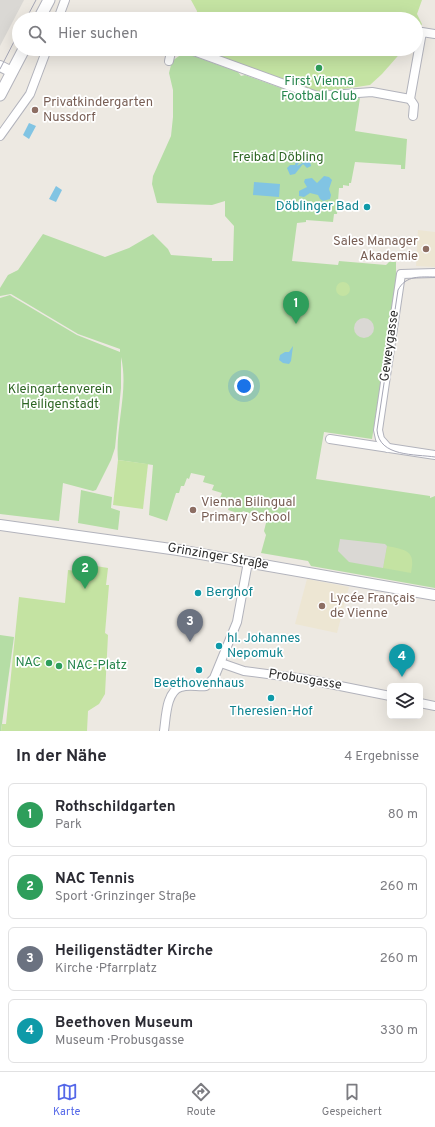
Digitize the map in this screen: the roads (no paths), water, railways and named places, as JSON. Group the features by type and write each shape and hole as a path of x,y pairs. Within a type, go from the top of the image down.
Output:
{"main road":[{"path":"43,12 49,0"},
{"path":"0,94 20,56"}],"street":[{"path":"60,12 64,0"},
{"path":"423,32 435,34"},
{"path":"0,136 30,94 44,56"},
{"path":"169,61 170,56"},
{"path":"207,56 317,96 372,92 410,99"},
{"path":"413,116 414,105 410,99 418,56"},
{"path":"0,66 12,72"},
{"name":"Geweygasse","path":"388,448 380,439 378,430 400,274 435,273"},
{"path":"330,439 435,454"},
{"name":"Grinzinger Straße","path":"0,525 115,540 435,595"},
{"path":"164,731 168,705 174,692 183,686 209,685 221,663 239,615 248,562"},
{"name":"Probusgasse","path":"221,663 244,671 305,679 387,695"},
{"path":"423,703 435,706"}],"water":[{"path":"29,123 36,126 29,139 23,135"},
{"path":"296,161 299,163 297,166 306,161 310,162 311,166 307,168 303,164 295,174 290,175 287,168 290,165 295,165"},
{"path":"324,176 329,177 332,180 329,189 331,195 330,199 323,201 318,195 310,193 304,197 299,196 299,191 307,187 304,182 305,179 312,178 317,183"},
{"path":"254,182 280,184 279,197 253,195"},
{"path":"56,186 62,190 56,202 49,199"},
{"path":"293,346 291,361 289,364 283,363 279,360 280,355 285,352 289,352"}],"tram line":[{"path":"30,12 36,0"},
{"path":"0,69 12,46"},
{"path":"435,277 419,277 409,279 401,285 398,290 377,430 379,439 391,450 408,454 435,457"}],"place":[{"name":"First Vienna Football Club","path":"319,68"},
{"name":"Privatkindergarten Nussdorf","path":"35,110"},
{"name":"Döblinger Bad","path":"367,207"},
{"name":"Sales Manager Akademie","path":"426,249"},
{"name":"Rothschildgarten","path":"296,324"},
{"name":"Vienna Bilingual Primary School","path":"193,510"},
{"name":"NAC Tennis","path":"85,589"},
{"name":"Berghof","path":"198,593"},
{"name":"Lycée Français de Vienne","path":"322,606"},
{"name":"Heiligenstädter Kirche","path":"190,642"},
{"name":"hl. Johannes Nepomuk","path":"219,646"},
{"name":"NAC","path":"49,663"},
{"name":"NAC-Platz","path":"59,666"},
{"name":"Beethovenhaus","path":"199,670"},
{"name":"Beethoven Museum","path":"402,677"},
{"name":"Theresien-Hof","path":"271,698"}],"park label":[{"name":"Freibad Döbling","path":"278,158"},
{"name":"Kleingartenverein Heiligenstadt","path":"60,398"}]}
